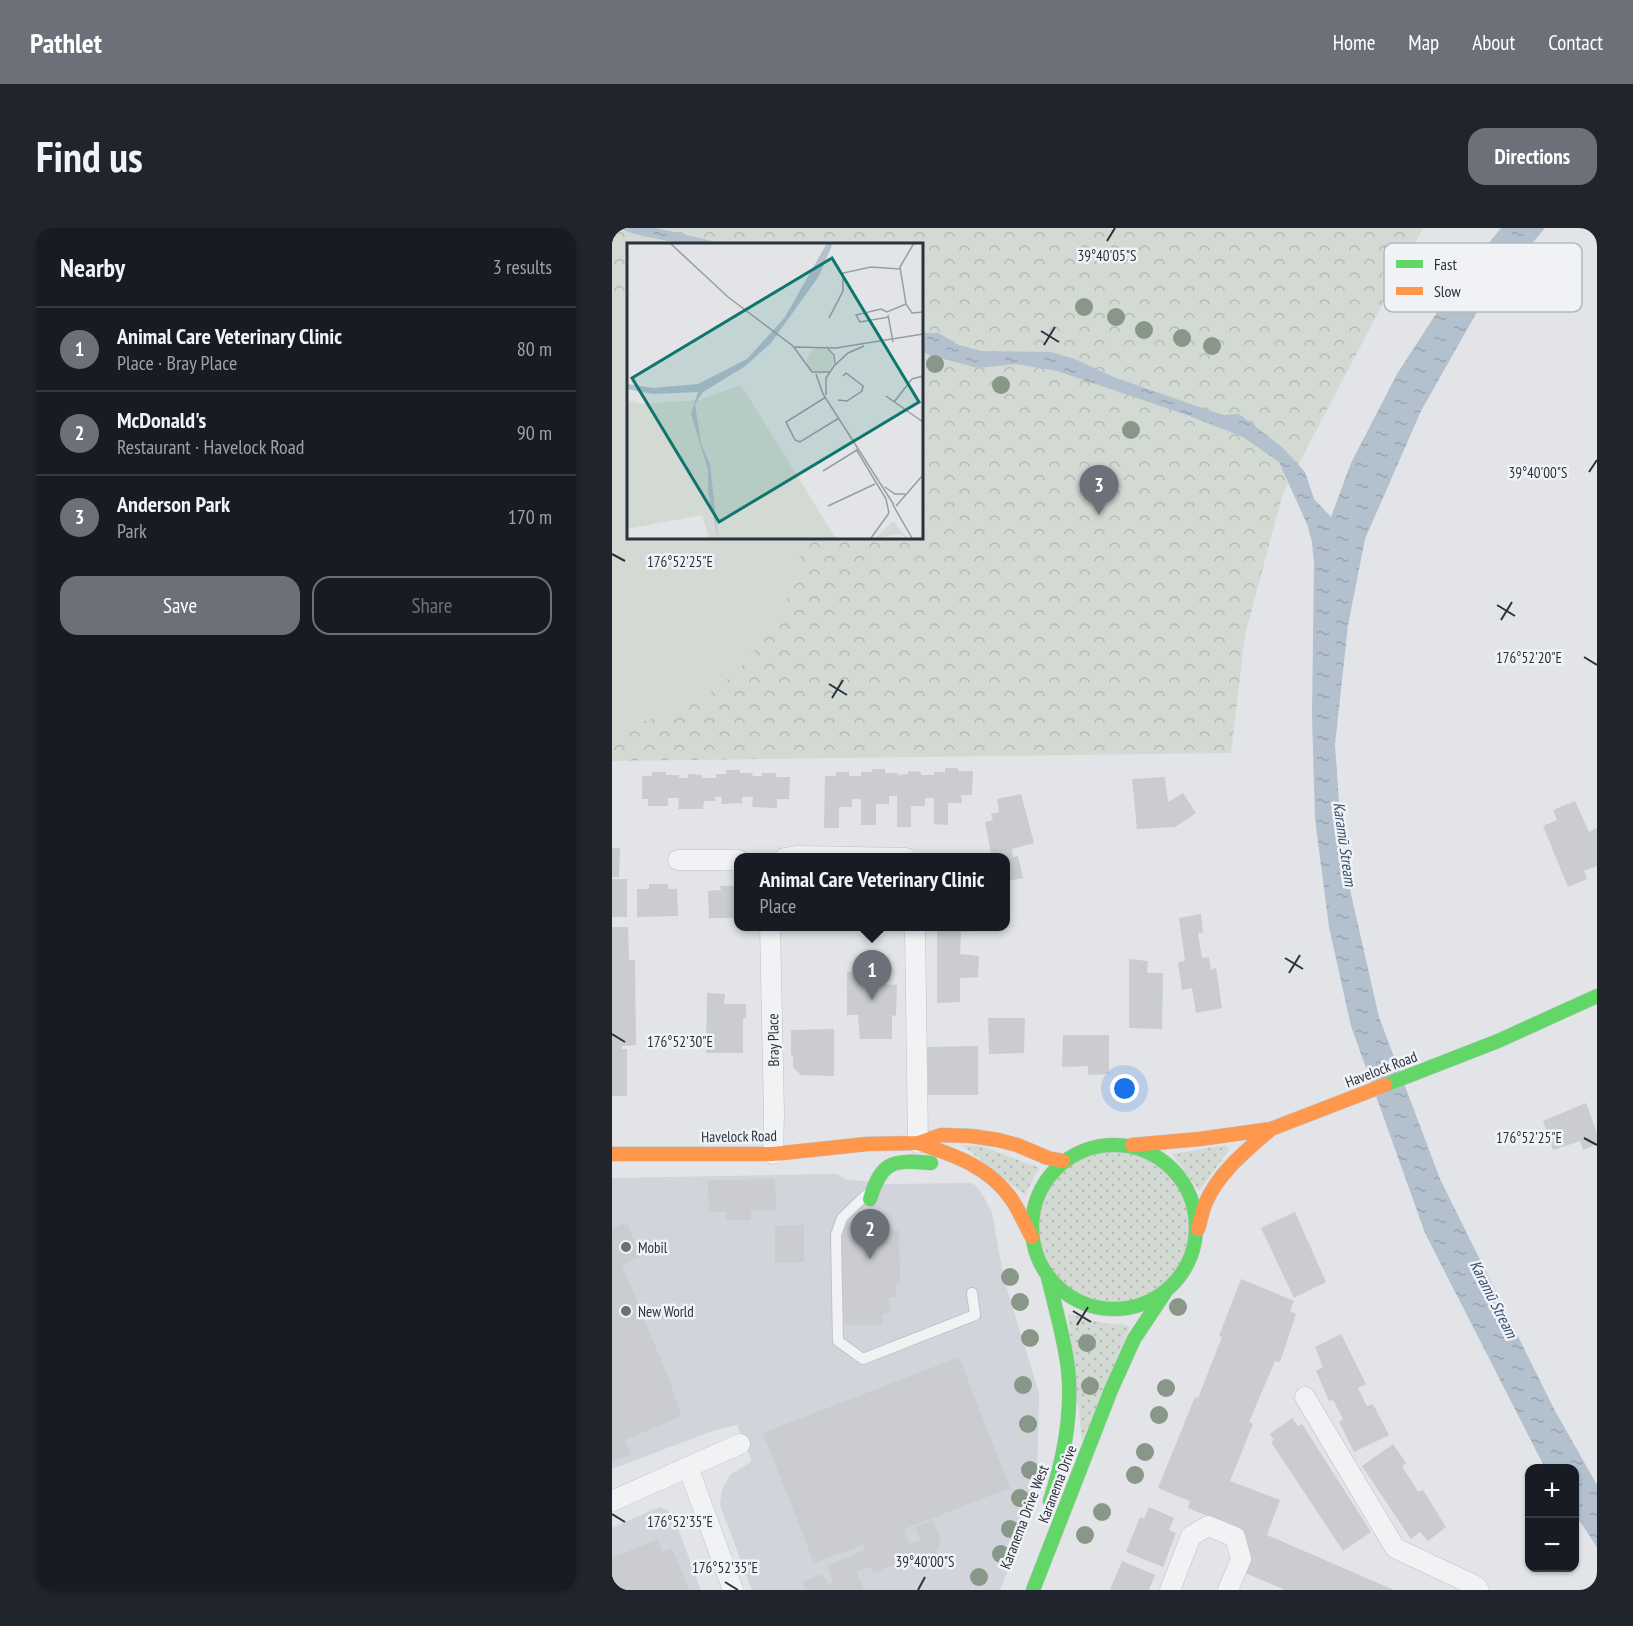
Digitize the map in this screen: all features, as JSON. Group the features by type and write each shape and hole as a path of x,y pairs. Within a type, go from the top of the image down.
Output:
{"main road":[{"name":"Havelock Road","path":"1127,1145 1200,1139 1271,1129 1500,1040 1597,996"},
{"name":"Havelock Road","path":"1500,1040 1586,1016"},
{"name":"Havelock Road","path":"1196,1238 1206,1202 1221,1176 1234,1161 1271,1129"},
{"name":"Havelock Road","path":"612,1154 773,1141 918,1143 941,1135 998,1140 1063,1161"},
{"name":"Havelock Road","path":"806,1137 867,1144"},
{"name":"Havelock Road","path":"918,1143 979,1167 1010,1197 1032,1237"},
{"path":"1106,1144 1127,1145 1148,1151 1166,1162 1180,1177 1191,1196 1196,1216 1196,1238 1190,1258 1180,1277 1165,1292 1147,1303 1126,1309 1104,1309 1082,1304 1064,1293 1048,1277 1037,1258 1032,1237 1032,1215 1038,1193 1063,1161 1086,1149 1106,1144"},
{"path":"869,1196 878,1176 895,1162 934,1163 963,1159"},
{"name":"Karanema Drive West","path":"1046,1510 1064,1452 1068,1425 1069,1382 1063,1340 1048,1277"},
{"name":"Karanema Drive","path":"1033,1590 1111,1390 1134,1339 1165,1292"}],"street":[{"path":"678,860 734,860"},
{"name":"Bray Place","path":"770,931 773,1141"},
{"path":"915,931 918,1143"},
{"path":"1305,1397 1395,1548 1476,1586 1479,1590"},
{"path":"612,1501 740,1444"},
{"path":"688,1467 733,1590"},
{"path":"1170,1590 1191,1536 1208,1526 1235,1537 1241,1559 1228,1590"}],"lane":[{"path":"869,1196 842,1218 836,1235 838,1341 863,1359 975,1315 972,1293"}],"shaded area":[{"path":"837,1174 845,1179 888,1184 970,1183 975,1185 984,1197 992,1213 1004,1279 1039,1393 1037,1482 1025,1516 1030,1518 1000,1590 752,1590 720,1505 722,1490 730,1475 752,1461 737,1425 712,1431 612,1469 612,1178"},
{"path":"659,1507 671,1513 674,1518 701,1590 612,1590 612,1528"}],"green space":[{"path":"612,228 1423,228 1415,243 1384,243 1384,302 1283,493 1245,635 1231,753 612,761"},
{"path":"612,306 627,307 627,538 802,538 791,588 781,612 752,655 734,673 714,690 673,713 612,727"},
{"path":"962,1145 981,1146 1040,1168 1025,1195"},
{"path":"1114,1145 1130,1146 1146,1151 1160,1158 1172,1169 1183,1181 1190,1195 1195,1211 1195,1243 1190,1259 1183,1273 1172,1285 1160,1296 1146,1303 1130,1308 1114,1309 1098,1308 1082,1303 1068,1296 1056,1285 1045,1273 1038,1259 1033,1243 1032,1227 1033,1211 1038,1195 1045,1181 1056,1169 1068,1158 1082,1151 1098,1146"},
{"path":"1226,1145 1229,1150 1199,1191 1172,1154"},
{"path":"1068,1314 1130,1327 1082,1441"}],"water":[{"path":"619,228 657,228 720,243 677,243 634,234"},
{"path":"1501,228 1545,228 1532,243 1489,243"},
{"name":"Karamū Stream","path":"1437,312 1477,312 1421,411 1365,539 1348,625 1335,745 1343,859 1379,1017 1440,1179 1554,1409 1597,1485 1597,1547 1579,1520 1579,1464 1543,1464 1425,1233 1351,1026 1329,927 1315,819 1312,715 1314,563 1312,542 1307,524 1279,462 1243,437 1187,415 1057,371 1016,364 978,368 932,356 922,351 922,333 938,333 959,345 981,351 1051,352 1075,359 1116,378 1205,409 1224,415 1239,414 1282,447 1305,472 1314,499 1331,517 1351,463 1397,374"}],"building":[{"path":"945,768 973,771 972,795 961,795 962,803 948,803 948,825 934,824 934,798 925,798 925,806 911,806 911,827 897,827 897,796 889,796 889,804 876,804 876,825 861,825 861,799 852,799 852,807 839,807 839,828 824,828 825,776 836,776 836,772 849,772 849,776 861,776 861,772 872,772 872,769 885,769 885,773 898,773 897,775 908,774 908,771 921,772 921,775 934,775 934,772 945,772"},
{"path":"726,770 753,773 752,776 776,773 776,777 790,777 789,799 777,799 777,808 752,807 753,797 742,797 742,803 721,804 722,797 715,797 715,801 704,801 703,809 678,809 679,798 668,798 668,806 648,806 648,799 642,799 642,776 652,776 652,772 666,772 666,775 679,775 679,778 688,778 688,774 702,775 702,778 716,778 716,774 726,774"},
{"path":"1165,777 1168,802 1183,793 1196,813 1175,827 1137,829 1132,779"},
{"path":"1021,794 1034,843 1012,849 1013,857 1018,856 1023,878 1010,880 1010,853 991,853 985,822 993,820 991,814 999,812 997,799"},
{"path":"1575,801 1589,832 1597,828 1597,866 1584,871 1587,879 1568,887 1543,826 1557,820 1553,810"},
{"path":"612,848 620,848 619,877 612,877"},
{"path":"612,879 627,879 627,917 612,917"},
{"path":"649,884 668,884 668,889 677,889 678,916 637,917 637,889 649,889"},
{"path":"720,886 734,886 734,918 709,918 708,891 721,890"},
{"path":"1201,914 1203,933 1198,933 1202,958 1209,957 1211,970 1216,968 1222,1008 1196,1013 1192,988 1182,990 1178,962 1185,961 1179,918"},
{"path":"612,927 628,927 629,960 635,960 636,1045 622,1046 622,1049 627,1049 627,1096 612,1096"},
{"path":"937,931 979,931 961,932 960,954 979,956 978,977 960,978 960,1002 937,1003"},
{"path":"1129,959 1148,961 1147,973 1163,973 1162,1029 1129,1028"},
{"path":"847,972 882,972 882,984 897,985 896,1016 892,1015 892,1039 860,1039 858,1015 847,1015"},
{"path":"707,993 725,994 724,1004 746,1004 746,1018 743,1018 743,1053 706,1053"},
{"path":"988,1018 1025,1018 1024,1053 989,1054"},
{"path":"834,1029 834,1076 801,1075 793,1067 791,1030"},
{"path":"1063,1035 1109,1035 1109,1074 1088,1075 1088,1066 1062,1067"},
{"path":"978,1046 978,1095 928,1095 927,1047"},
{"path":"1586,1103 1597,1133 1597,1144 1583,1150 1580,1141 1553,1150 1543,1121"},
{"path":"775,1179 776,1210 751,1211 751,1220 726,1220 726,1212 709,1212 708,1180"},
{"path":"1295,1212 1326,1282 1294,1298 1261,1228"},
{"path":"884,1222 885,1230 899,1230 900,1284 896,1284 896,1297 889,1297 890,1313 883,1314 882,1325 845,1325 844,1314 842,1314 842,1223"},
{"name":"New World","path":"627,1223 640,1257 622,1265 670,1382 681,1416 625,1440 631,1454 612,1462 612,1239 619,1255 612,1236 612,1228"},
{"path":"804,1225 804,1262 775,1263 775,1226"},
{"path":"1241,1279 1294,1301 1290,1311 1296,1314 1280,1362 1275,1361 1249,1422 1253,1424 1230,1481 1280,1500 1267,1535 1394,1590 1283,1590 1243,1572 1250,1554 1244,1531 1188,1508 1190,1501 1158,1488 1195,1397 1198,1398 1222,1337 1219,1336"},
{"path":"1341,1334 1366,1384 1358,1388 1367,1406 1373,1404 1389,1435 1354,1452 1339,1422 1343,1419 1333,1400 1329,1401 1316,1371 1323,1367 1315,1347"},
{"path":"959,1357 1010,1488 904,1529 910,1544 920,1540 915,1527 933,1520 941,1540 935,1556 895,1571 893,1565 873,1573 871,1567 857,1572 864,1590 806,1590 802,1582 823,1574 827,1584 833,1582 827,1566 865,1550 863,1545 814,1563 763,1433"},
{"path":"1292,1418 1298,1426 1302,1424 1371,1532 1343,1551 1271,1442 1274,1440 1270,1434"},
{"path":"1393,1444 1406,1463 1402,1466 1418,1492 1423,1490 1446,1527 1428,1541 1420,1532 1411,1539 1362,1466"},
{"path":"1149,1507 1174,1518 1169,1530 1176,1533 1163,1567 1126,1552 1140,1517 1144,1519"},
{"path":"658,1539 662,1552 672,1548 689,1590 612,1590 612,1558"},
{"path":"1122,1561 1155,1575 1149,1590 1110,1590"}],"traffic: fast":[{"path":"1385,1085 1498,1041 1597,996"},
{"path":"1114,1145 1130,1146 1146,1151 1160,1158 1172,1169 1183,1181 1190,1195 1195,1211 1196,1227 1195,1243 1190,1259 1183,1273 1172,1285 1160,1296 1146,1303 1130,1308 1114,1309 1098,1308 1082,1303 1068,1296 1056,1285 1045,1273 1038,1259 1033,1243 1032,1227 1033,1211 1038,1195 1045,1181 1056,1169 1068,1158 1082,1151 1098,1146 1114,1145"},
{"path":"870,1199 879,1176 891,1165 907,1162 931,1163"},
{"path":"1048,1277 1064,1345 1069,1385 1066,1436 1050,1501"},
{"path":"1033,1590 1111,1390 1134,1339 1164,1294"}],"traffic: slow":[{"path":"1132,1145 1200,1139 1271,1129 1385,1085"},
{"path":"1198,1229 1203,1209 1218,1181 1234,1162 1271,1129"},
{"path":"612,1154 773,1154 867,1144 918,1143 941,1135 998,1140 1063,1161"},
{"path":"918,1143 958,1158 993,1179 1012,1200 1032,1237"}],"place":[{"name":"Anderson Park","path":"1099,515"},
{"name":"Animal Care Veterinary Clinic","path":"872,1000"},
{"name":"Mobil","path":"626,1247"},
{"name":"McDonald's","path":"870,1259"},
{"name":"New World","path":"626,1311"}]}
